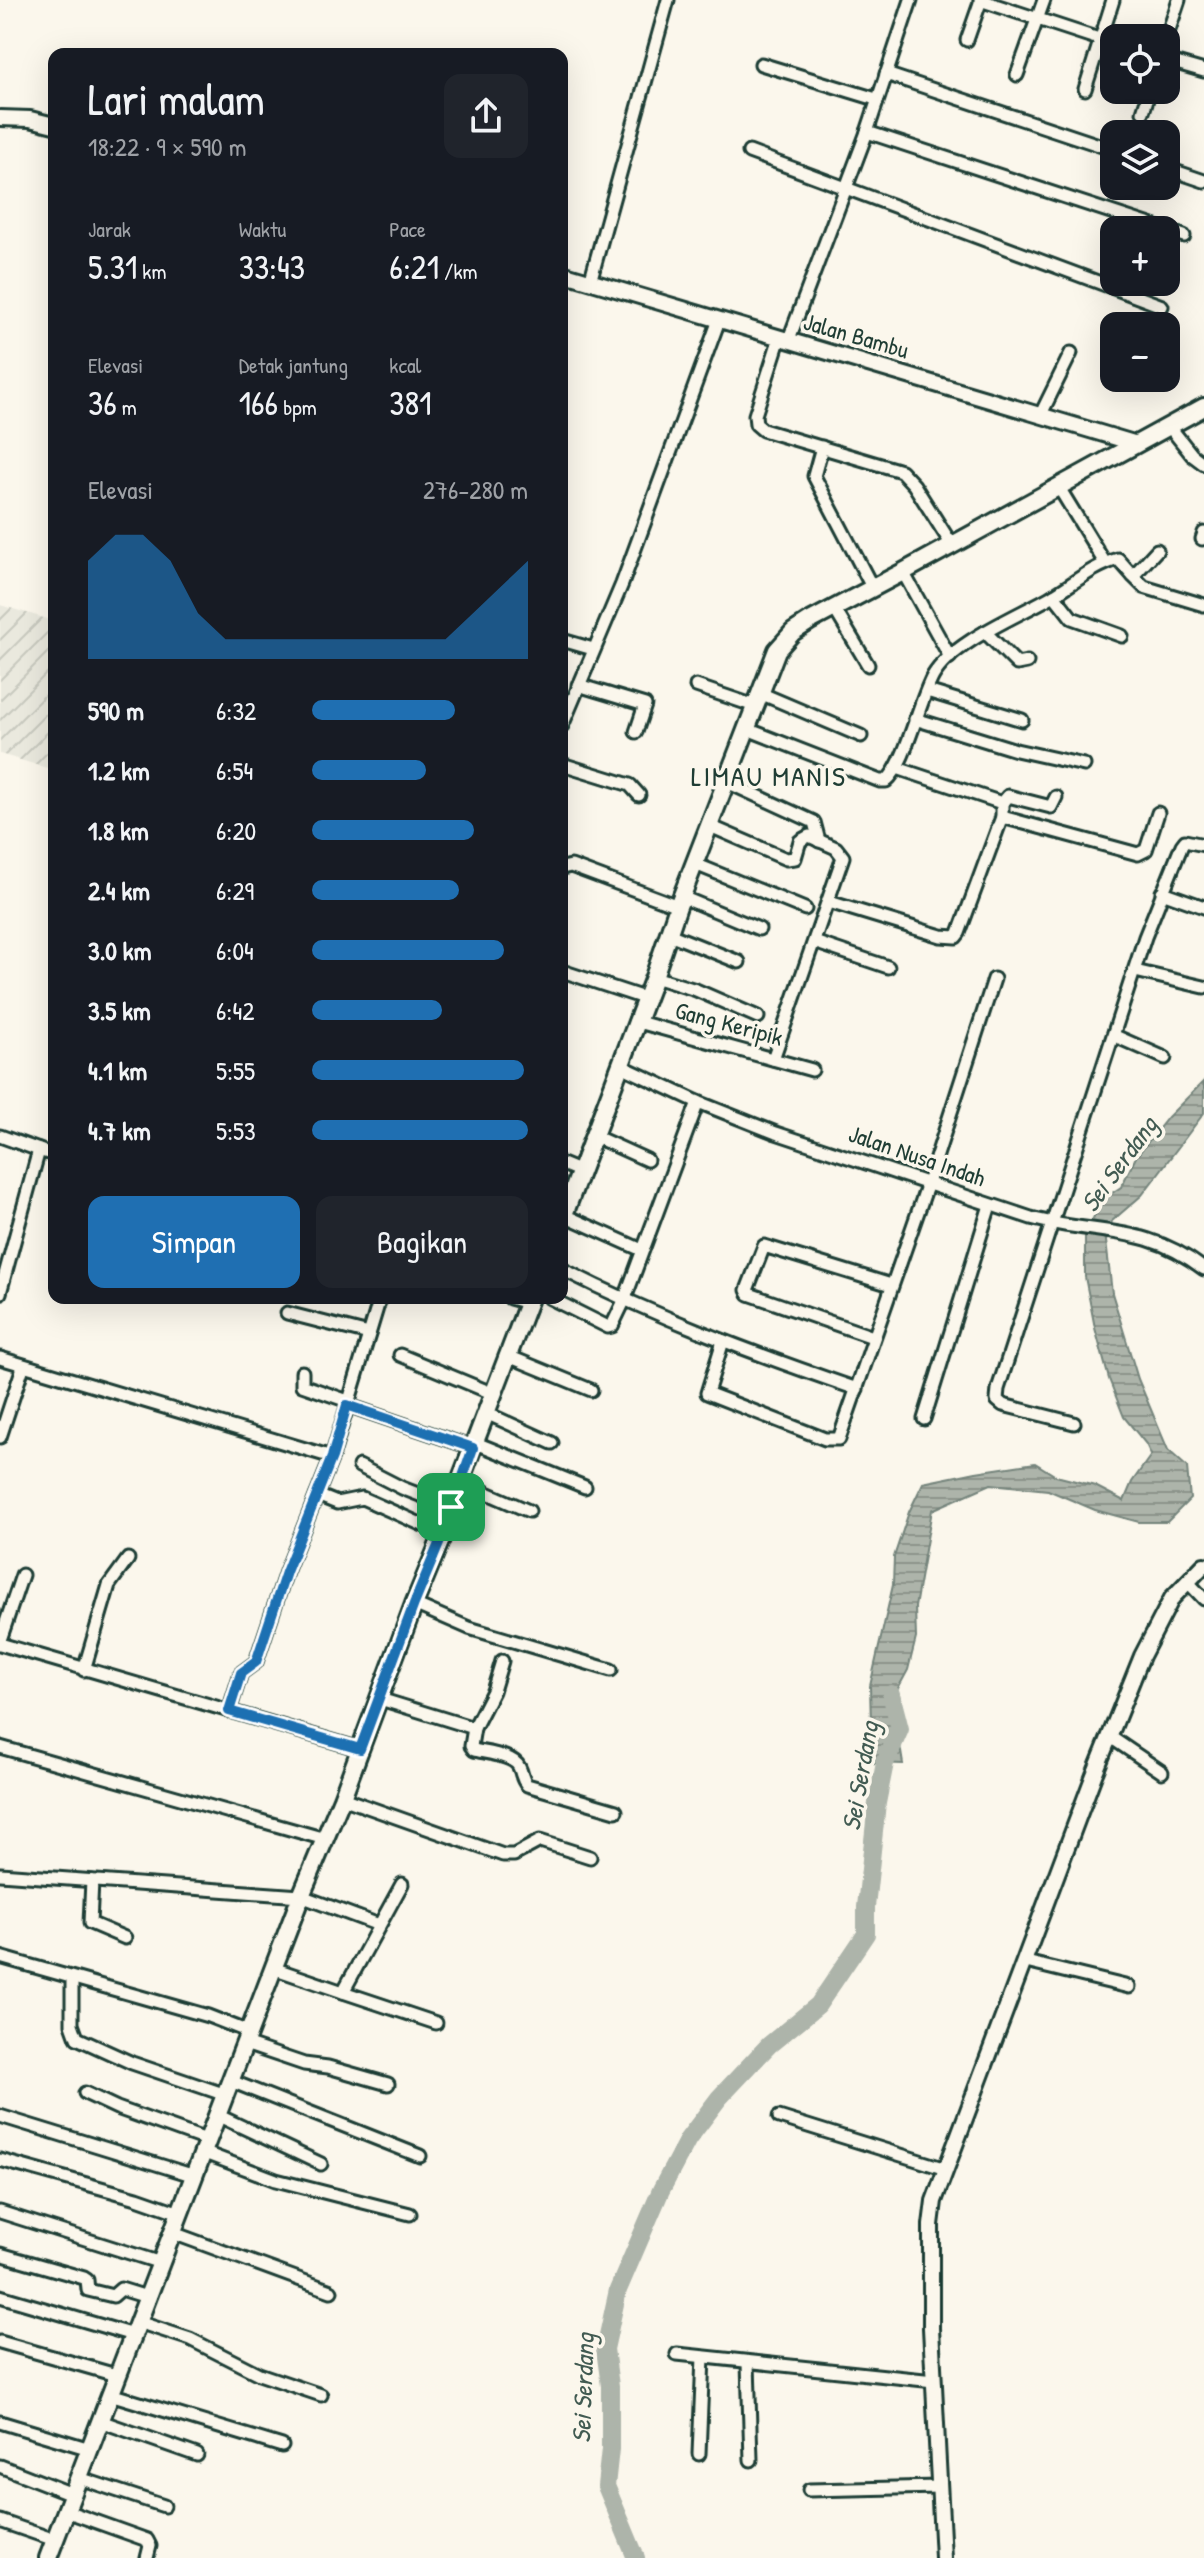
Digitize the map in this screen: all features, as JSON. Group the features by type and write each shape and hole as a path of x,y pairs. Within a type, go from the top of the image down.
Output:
{"main road":[{"path":"568,1203 680,901 783,641 834,608 1204,407"},
{"path":"48,2558 273,1968 380,1699 528,1304"}],"street":[{"path":"590,282 668,0"},
{"path":"911,0 867,132 755,415 756,424 763,430 901,471 914,485 952,545"},
{"path":"967,40 980,0 1099,40"},
{"path":"1017,75 1044,0"},
{"path":"1085,89 1113,0"},
{"path":"1171,24 1179,0"},
{"path":"761,64 876,99"},
{"path":"1180,64 1204,71"},
{"path":"886,74 1100,145"},
{"path":"1143,112 1146,104"},
{"path":"0,118 30,119 48,124"},
{"path":"867,132 1184,236"},
{"path":"749,152 1162,306"},
{"path":"1180,173 1204,181"},
{"name":"Jalan Bambu","path":"568,275 1137,444"},
{"path":"568,711 622,584 719,320"},
{"path":"1041,414 1071,353"},
{"path":"1169,426 1192,455 1204,464"},
{"path":"822,447 814,476 872,587"},
{"path":"1058,486 1105,563"},
{"path":"1133,576 1157,550"},
{"path":"747,729 880,781 888,779 897,768 934,673 950,657 985,632 1105,563 1118,559 1144,587 1204,605"},
{"path":"903,572 950,657"},
{"path":"1054,595 1072,618 1122,636"},
{"path":"834,608 868,665"},
{"path":"985,632 1017,664 1027,662"},
{"path":"568,642 593,649"},
{"path":"578,685 645,705 636,732"},
{"path":"696,686 758,700 861,736"},
{"path":"927,691 1022,720"},
{"path":"915,719 1016,750 1084,765"},
{"path":"568,766 630,785 639,795"},
{"path":"897,768 1002,803"},
{"path":"727,782 814,822 819,841"},
{"path":"829,902 941,936 956,937 1002,817 1002,803 1008,796 1051,807 1056,797"},
{"path":"1002,817 1138,854 1146,850 1158,813"},
{"path":"710,826 786,859 795,858 804,838 809,836 836,848 843,857 773,1059"},
{"path":"1074,1423 1003,1405 997,1400 998,1389 1037,1266 1058,1225 1162,892 1185,841 1204,845"},
{"path":"695,864 805,909"},
{"path":"568,867 759,929"},
{"path":"1162,892 1204,907"},
{"path":"669,934 739,962"},
{"path":"814,942 888,967"},
{"path":"1135,971 1204,987"},
{"path":"568,973 644,998"},
{"path":"654,977 696,990 758,1017"},
{"path":"723,1341 707,1393 825,1439 839,1439 928,1183 994,979"},
{"name":"Gang Keripik","path":"635,1021 812,1070"},
{"path":"1115,1036 1165,1058"},
{"name":"Jalan Nusa Indah","path":"619,1065 698,1102 776,1133 1058,1225 1134,1234 1174,1249 1204,1269"},
{"path":"562,1304 610,1327 624,1301 698,1102"},
{"path":"0,1136 48,1153"},
{"path":"594,1136 647,1160"},
{"path":"0,1293 39,1150"},
{"path":"568,1166 579,1171"},
{"path":"924,1419 990,1205"},
{"path":"568,1219 642,1250"},
{"path":"873,1337 801,1314 749,1294 747,1290 764,1246 891,1285"},
{"path":"568,1272 624,1301 723,1341 857,1389"},
{"path":"229,1711 241,1673 256,1662 286,1572 332,1457 378,1304"},
{"path":"287,1313 369,1334"},
{"path":"400,1355 494,1394"},
{"path":"508,1356 591,1390"},
{"path":"0,1358 332,1457"},
{"path":"0,1437 23,1367"},
{"path":"302,1372 302,1385 585,1487"},
{"path":"486,1413 552,1443"},
{"path":"359,1466 402,1488 451,1507"},
{"path":"460,1481 529,1511"},
{"path":"317,1495 337,1503 362,1498 443,1534"},
{"path":"84,1670 109,1585 128,1559"},
{"path":"943,2558 931,2328 931,2225 934,2201 1109,1736 1172,1598 1204,1565"},
{"path":"22,1575 0,1642 84,1670 360,1749"},
{"path":"1187,1581 1204,1599"},
{"path":"414,1604 469,1628 611,1670"},
{"path":"502,1661 493,1691 474,1728 471,1746 474,1750 514,1761 527,1785 616,1811"},
{"path":"380,1699 474,1728"},
{"path":"1109,1736 1162,1772"},
{"path":"0,1747 325,1839"},
{"path":"342,1798 503,1855 514,1855 540,1841 590,1857"},
{"path":"0,1874 301,1896 379,1925"},
{"path":"92,1881 90,1923 125,1938"},
{"path":"343,1992 402,1884"},
{"path":"0,1957 208,2016 304,2064 328,2067 388,2084"},
{"path":"1026,1962 1129,1987"},
{"path":"273,1968 436,2023"},
{"path":"72,1978 72,2024 77,2038 132,2063 229,2088 420,2156"},
{"path":"85,2093 276,2180 410,2214"},
{"path":"0,2116 195,2176"},
{"path":"219,2116 321,2164"},
{"path":"779,2117 946,2169"},
{"path":"0,2160 180,2213"},
{"path":"0,2212 161,2263"},
{"path":"173,2233 331,2291"},
{"path":"0,2254 84,2278 88,2290 95,2293 113,2296 121,2289 147,2297"},
{"path":"0,2296 190,2339 259,2374 321,2395"},
{"path":"0,2342 116,2375"},
{"path":"677,2354 934,2381"},
{"path":"699,2454 703,2357"},
{"path":"748,2363 751,2460"},
{"path":"110,2394 282,2446"},
{"path":"100,2421 197,2455"},
{"path":"0,2422 90,2449"},
{"path":"0,2466 164,2506"},
{"path":"809,2490 939,2487"},
{"path":"66,2511 147,2540 150,2546 147,2558"},
{"path":"0,2521 55,2540"}],"shaded area":[{"path":"0,605 48,619 48,768 0,754"},
{"path":"1204,1081 1204,1113 1142,1195 1112,1221 1106,1241 1112,1293 1138,1379 1168,1450 1187,1467 1190,1499 1167,1522 1139,1522 1095,1510 1048,1490 991,1484 932,1510 915,1607 916,1638 908,1670 896,1692 903,1764 872,1763 870,1686 893,1585 894,1557 909,1512 923,1483 1035,1463 1056,1476 1095,1486 1124,1501 1132,1482 1151,1455 1124,1417 1109,1379 1085,1277 1085,1234 1103,1199 1121,1187 1136,1157 1168,1117"}],"waterway":[{"name":"Sei Serdang","path":"636,2558 606,2486 610,2449 610,2386 605,2349 618,2290 661,2190 688,2139 719,2098 769,2045 818,2005 866,1934 877,1803 885,1763 900,1729 891,1694"}],"district":[{"name":"LIMAU MANIS","path":"769,776"}],"route":[{"path":"347,1405 473,1448 451,1507 360,1749 229,1711 241,1673 256,1662 286,1572 332,1457 347,1405"}]}
